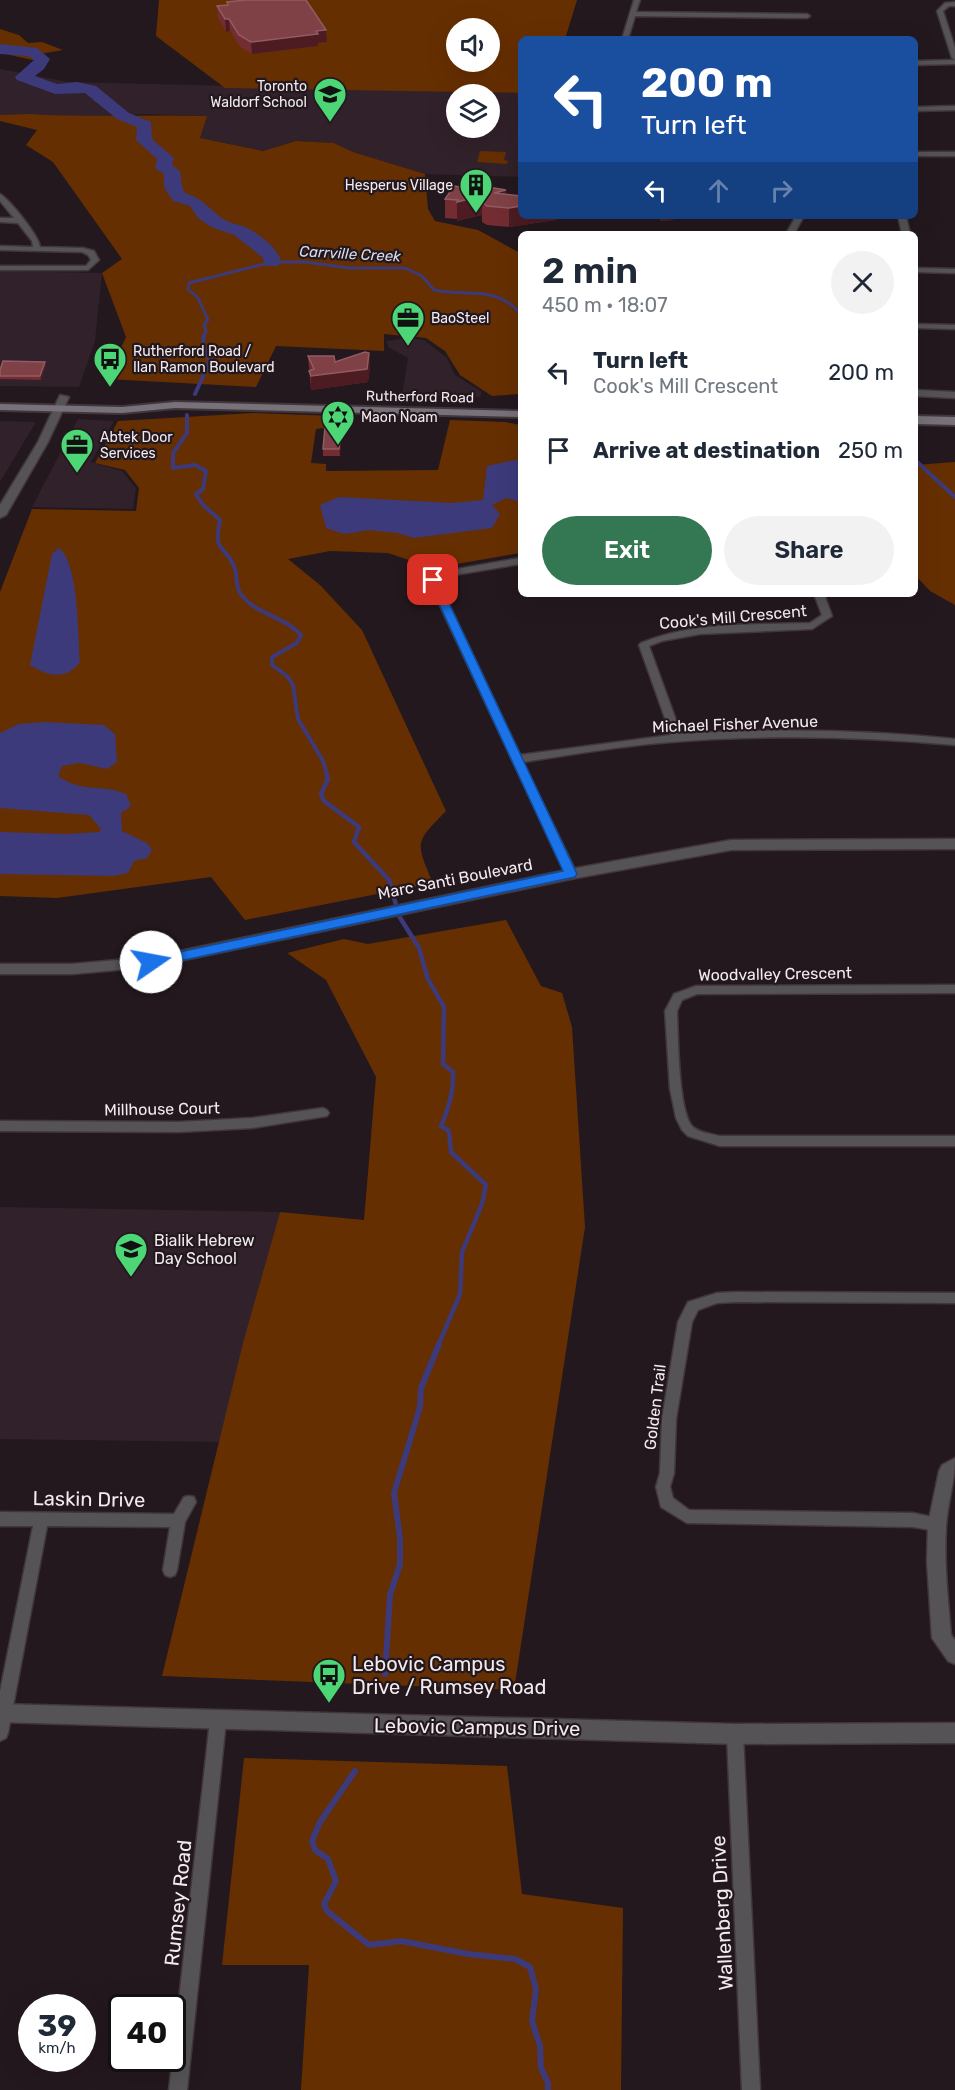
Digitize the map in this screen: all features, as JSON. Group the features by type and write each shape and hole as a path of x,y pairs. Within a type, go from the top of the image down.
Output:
{"main road":[{"name":"Rutherford Road","path":"0,395 122,410 175,405 518,414"},
{"name":"Rutherford Road","path":"0,406 63,402"},
{"path":"918,420 955,421"}],"street":[{"path":"625,36 637,0"},
{"path":"918,63 955,60 940,11 947,4 955,4"},
{"path":"634,14 807,16"},
{"path":"918,109 955,108"},
{"path":"918,154 955,154"},
{"path":"0,196 36,241 37,249"},
{"path":"0,220 21,221"},
{"path":"0,248 91,253 95,260 93,264 78,269 0,268"},
{"path":"918,270 955,271"},
{"path":"918,326 955,327"},
{"path":"918,393 955,395"},
{"path":"0,515 63,402"},
{"path":"518,561 446,574 433,580 571,874"},
{"name":"Cook's Mill Crescent","path":"677,738 644,645 657,637 692,633 812,626 826,616 820,597"},
{"name":"Michael Fisher Avenue","path":"518,759 677,738 788,735 903,736 955,741"},
{"name":"Marc Santi Boulevard","path":"0,969 72,969 151,962 351,918 731,845 955,844"},
{"name":"Woodvalley Crescent","path":"955,989 696,990 678,997 671,1011 680,1112 686,1129 700,1136 720,1141 955,1141"},
{"name":"Millhouse Court","path":"0,1126 180,1127 252,1123 323,1113"},
{"name":"Golden Trail","path":"937,1524 913,1520 687,1516 666,1502 663,1487 667,1473 669,1419 685,1322 693,1306 717,1298 736,1297 955,1298"},
{"path":"955,1466 948,1472 937,1524 936,1562 942,1638 955,1655"},
{"path":"170,1570 178,1521 189,1502"},
{"name":"Laskin Drive","path":"0,1519 178,1521"},
{"path":"0,1733 41,1520"},
{"name":"Lebovic Campus Drive","path":"3,1713 218,1721 735,1734 955,1733"},
{"name":"Rumsey Road","path":"178,2090 218,1721"},
{"name":"Wallenberg Drive","path":"735,1734 751,2090"}],"shaded area":[{"path":"159,0 577,0 566,36 518,36 518,93 500,93 500,84 446,84 446,92 225,88 156,36"},
{"path":"0,29 19,35 28,43 42,42 63,50 40,54 46,63 10,55 0,49"},
{"path":"40,63 46,63 25,77 60,87 87,86 97,90 123,111 115,113 113,108 94,101 90,90 47,88 18,77"},
{"name":"Toronto Waldorf School","path":"0,69 69,82 446,91 446,138 500,138 500,93 518,93 518,177 425,174 353,152 334,143 296,141 263,151 200,138 206,116 145,114 85,118 0,115"},
{"path":"0,115 207,116 200,138 263,151 296,141 334,143 353,152 425,174 428,209 435,221 478,230 518,252 518,394 492,396 460,375 445,351 426,338 384,334 384,351 276,346 256,387 107,379 126,337 102,273 122,259 53,162 26,145 37,130 0,121"},
{"path":"480,151 506,152 504,160 508,161 507,164 477,162"},
{"path":"0,271 102,273 95,341 79,387 0,386"},
{"path":"406,338 424,340 447,358 455,375 482,392 480,397 402,395 408,358 388,347 387,341"},
{"path":"253,413 334,416 333,427 316,429 311,463 326,464 326,471 438,470 450,420 518,425 518,553 433,568 388,553 330,551 288,559 320,585 362,630 446,811 428,830 421,843 423,859 433,883 245,920 211,877 57,898 0,896 0,592 32,509 136,511 139,488 125,470 95,463 118,421"},
{"path":"78,419 114,421 91,462 122,471 136,488 133,509 32,507"},
{"path":"0,421 36,422 0,482"},
{"path":"518,459 518,501 506,498 492,505 500,514 492,528 414,538 397,533 369,530 344,534 326,528 320,505 339,497 452,503 483,500 487,466"},
{"path":"955,462 955,605 930,591 918,578 918,465"},
{"path":"59,548 66,556 74,584 80,662 69,672 56,675 43,672 30,665 52,554"},
{"path":"44,722 104,725 115,734 117,762 107,769 80,763 62,766 58,776 76,785 126,794 131,806 121,813 122,831 147,843 152,850 147,858 134,861 128,873 113,876 0,874 0,832 66,834 99,832 101,829 89,815 0,808 0,733 19,724"},
{"path":"506,920 541,986 562,993 572,1027 585,1227 514,1690 162,1676 243,1343 280,1212 364,1220 376,1077 326,980 287,953 344,939 368,944"},
{"name":"Bialik Hebrew Day School","path":"0,1207 280,1212 219,1442 0,1439"},
{"path":"244,1758 507,1766 522,1894 623,1908 621,2090 301,2090 309,1965 222,1965"}],"building":[{"path":"306,0 326,30 316,31 318,34 251,42 239,35 217,6 228,5 227,2"},
{"path":"469,184 506,190 494,193 518,196 518,206 487,206 482,202 484,195 457,202 458,200 445,199 454,186 467,188"},
{"path":"365,352 369,353 367,369 311,376 309,371 314,369 308,356 334,356 335,362"},
{"path":"3,361 45,362 40,376 0,376"},
{"path":"325,427 341,427 339,449 323,449"}],"waterway":[{"path":"0,49 13,52 32,51 42,59 39,66 23,77 55,89 77,87 90,89 123,116 145,125 144,140 166,158 163,168 172,171 173,187 179,197 196,202 204,214 212,217 217,223 240,231 271,255 272,262"},
{"name":"Carrville Creek","path":"204,335 206,332 204,325 208,320 198,298 188,289 189,283 272,262 306,262 349,268 405,268 422,276 434,290 491,295 510,304 518,311"},
{"path":"195,394 210,361 203,345 204,335"},
{"path":"187,415 187,433 173,453 173,468 195,465 206,471 203,489 196,494 203,505 220,520 219,543 234,566 240,593 253,606 286,623 301,635 297,643 272,657 272,665 287,676 293,685 298,719 323,761 327,774"},
{"name":"Carrville Creek","path":"918,463 955,497"},
{"path":"326,773 328,779 321,794 324,801 359,827 354,842 389,880 399,916 419,948 428,979 444,1007 443,1064 453,1072 453,1086 441,1126 449,1131 451,1152 486,1185 482,1204 462,1252 460,1294 438,1346"},
{"path":"385,1674 390,1595 400,1564 400,1538 394,1493 420,1407 421,1388 439,1344"},
{"path":"355,1771 320,1822 312,1841 315,1850 328,1859 336,1881 324,1904 327,1911 369,1945 401,1941 468,1954 515,1959 530,1967 536,1989 532,2021 540,2046 541,2068 548,2083 548,2090"}],"place":[{"name":"Toronto Waldorf School","path":"330,123"},
{"name":"Hesperus Village","path":"476,214"},
{"name":"BaoSteel","path":"408,347"},
{"name":"Rutherford Road / Ilan Ramon Boulevard","path":"110,388"},
{"name":"Maon Noam","path":"338,446"},
{"name":"Abtek Door Services","path":"77,474"},
{"name":"Bialik Hebrew Day School","path":"131,1278"},
{"name":"Lebovic Campus Drive / Rumsey Road","path":"329,1704"}],"route":[{"path":"151,962 351,918 571,874 433,580"}]}
